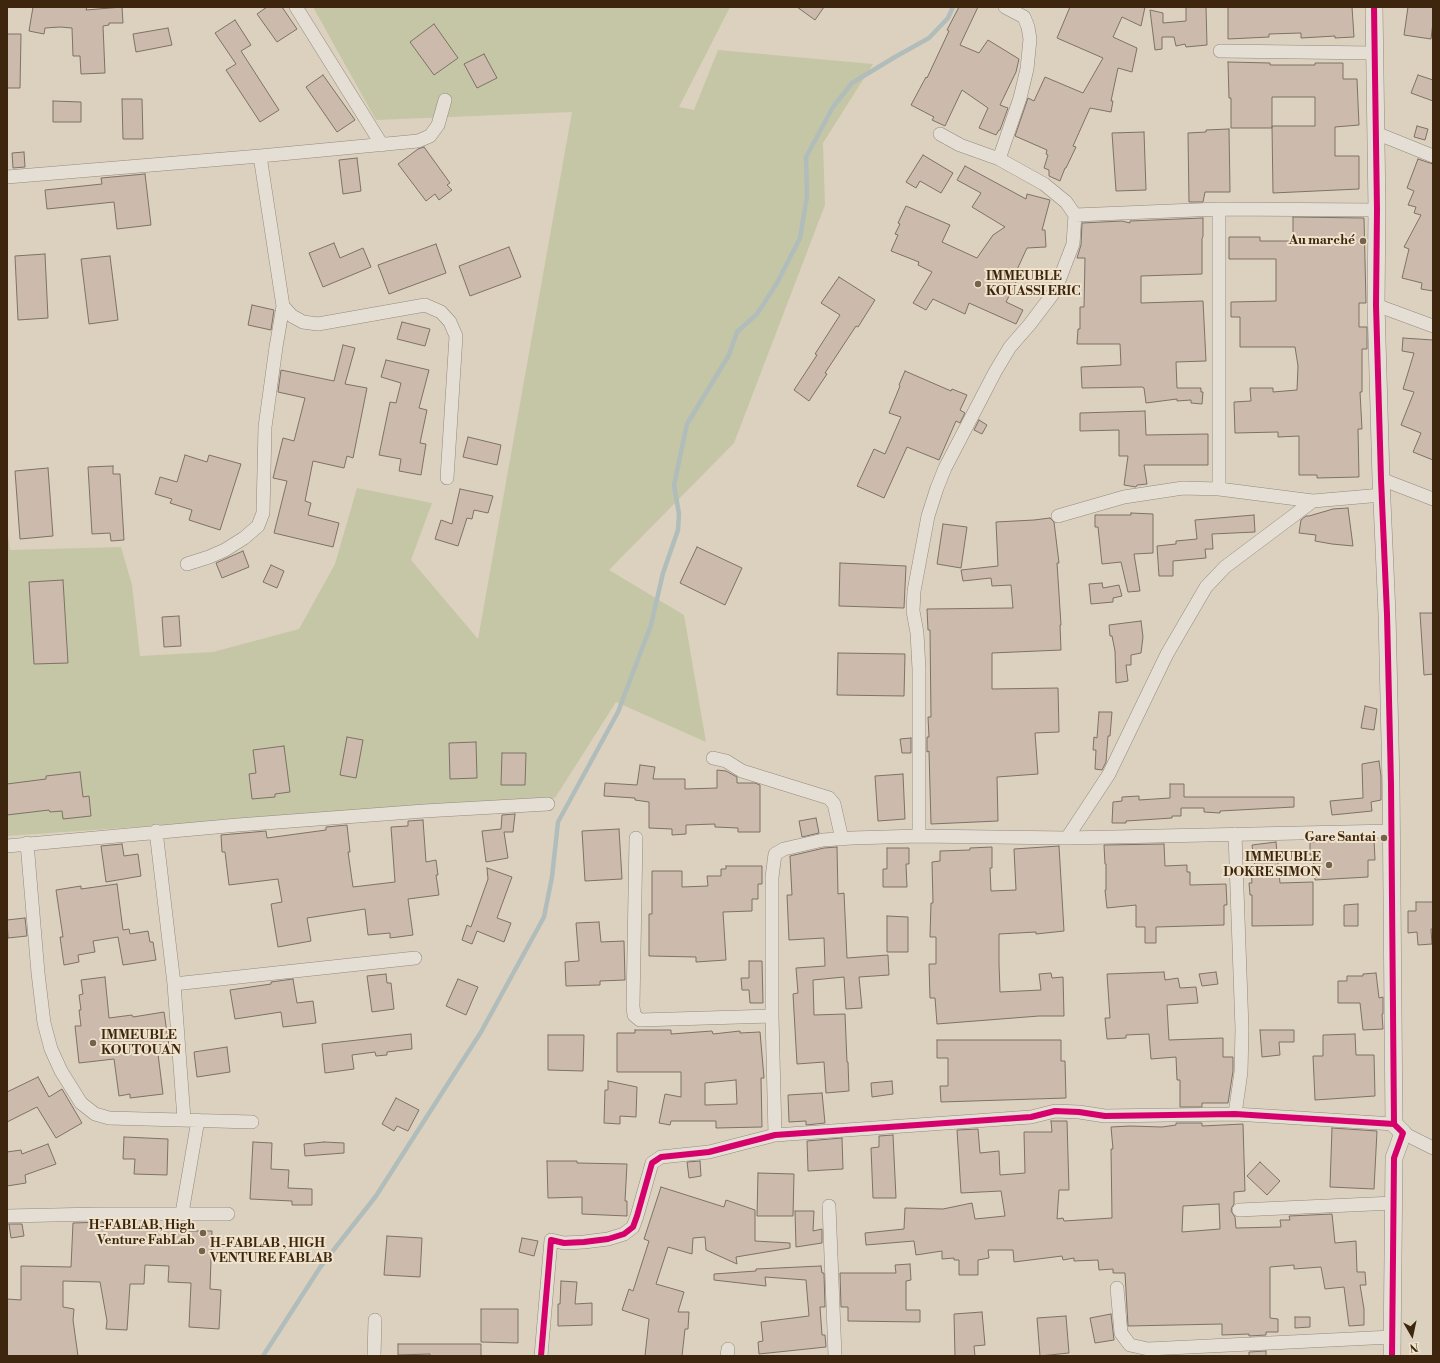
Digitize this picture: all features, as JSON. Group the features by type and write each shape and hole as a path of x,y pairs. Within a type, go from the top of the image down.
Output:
{"street":[{"path":"296,7 382,145"},
{"path":"999,159 1020,98 1027,69 1030,39 1028,27 1020,10 1005,7"},
{"path":"1374,7 1377,210 1376,305 1381,487 1387,614 1398,1129 1394,1158 1392,1356"},
{"path":"1220,51 1374,53"},
{"path":"7,177 418,142 430,136 438,125 445,100"},
{"path":"919,836 919,669 917,633 913,611 914,591 928,516 945,468 995,372 1010,347 1055,291 1073,244 1075,215 1066,202 1044,184 999,159 960,146 940,134"},
{"path":"1376,134 1433,156"},
{"path":"187,564 225,550 244,538 258,526 263,513 265,427 283,306 260,156"},
{"path":"1075,215 1220,209 1377,210"},
{"path":"1219,489 1220,209"},
{"path":"283,306 292,316 303,322 318,324 425,305 441,312 450,322 456,336 447,478"},
{"path":"1376,305 1433,326"},
{"path":"1058,516 1124,497 1183,488 1219,489 1312,502 1381,487 1433,499"},
{"path":"1067,838 1109,774 1167,654 1206,587 1225,567 1312,502"},
{"path":"713,758 726,760 742,771 829,798 834,804 842,838"},
{"path":"7,846 156,831 424,811 548,804"},
{"path":"156,831 174,984 184,1119"},
{"path":"775,1135 772,1016 772,877 775,854 784,849 823,840 842,838 919,836 1067,838 1392,831"},
{"path":"1235,834 1242,1030 1241,1072 1235,1114"},
{"path":"636,838 632,1006 634,1015 640,1020 772,1016"},
{"path":"28,843 44,1023 51,1049 61,1071 81,1103 95,1114 109,1118 252,1122"},
{"path":"174,984 414,958"},
{"path":"541,1356 551,1240 571,1243 608,1240 624,1234 633,1227 652,1163 661,1157 709,1152 775,1135 1031,1117 1055,1110 1105,1116 1235,1114 1398,1129 1433,1148"},
{"path":"182,1213 198,1120"},
{"path":"1239,1210 1394,1203"},
{"path":"829,1206 835,1356"},
{"path":"7,1216 182,1213 228,1214"},
{"path":"1117,1288 1121,1333 1130,1345 1148,1349 1392,1337"},
{"path":"374,1356 375,1320"}],"green space":[{"path":"313,7 730,7 679,107 694,110 718,50 873,64 823,143 825,205 734,443 609,570 684,615 706,742 616,702 555,798 7,836 7,528 10,550 121,547 132,585 140,656 213,652 299,629 335,564 357,488 432,503 411,560 478,639 572,112 376,120"}],"building":[{"path":"33,7 87,7 86,10 122,7 123,23 109,23 109,25 103,26 105,73 81,74 80,56 73,56 72,28 45,28 44,34 29,31"},
{"path":"267,7 282,7 297,29 277,42 257,14"},
{"path":"797,7 824,7 815,20"},
{"path":"959,7 978,7 960,45 979,53 988,40 1019,59 1016,72 1000,105 1008,108 1000,130 996,135 979,128 988,108 962,90 945,126 932,120 934,117 911,105 926,77 927,78 949,31 947,30"},
{"path":"1070,7 1145,7 1141,26 1122,17 1113,37 1137,48 1132,72 1118,68 1111,101 1113,101 1111,112 1090,108 1073,146 1076,147 1060,181 1049,176 1049,170 1044,168 1048,155 1046,154 1047,150 1015,136 1028,98 1034,101 1045,77 1083,93 1103,58 1057,38"},
{"path":"1186,7 1206,7 1207,45 1186,47 1185,44 1176,46 1174,37 1162,37 1162,49 1155,50 1150,10 1163,13 1163,23 1186,21"},
{"path":"1228,7 1352,7 1354,37 1335,38 1335,36 1301,38 1301,33 1269,34 1269,37 1228,39"},
{"path":"1408,7 1433,7 1431,39 1404,35"},
{"path":"235,20 251,45 241,51 279,110 260,122 226,70 236,64 215,33"},
{"path":"434,24 458,58 434,75 410,42"},
{"path":"168,28 172,45 136,52 133,34"},
{"path":"7,34 21,34 20,88 7,88"},
{"path":"484,54 497,78 477,88 464,64"},
{"path":"1228,62 1270,63 1270,65 1315,65 1315,63 1343,63 1343,79 1357,79 1359,125 1335,127 1335,156 1359,156 1359,189 1273,193 1272,126 1272,128 1231,128 1231,98 1229,98","holes":["1272,97 1315,97 1315,126 1272,126"]},
{"path":"323,75 355,120 337,132 306,87"},
{"path":"1418,75 1433,80 1433,101 1411,93"},
{"path":"122,99 142,99 143,139 123,139"},
{"path":"53,101 81,102 81,122 53,122"},
{"path":"1417,126 1428,129 1425,140 1414,137"},
{"path":"1229,129 1230,192 1205,192 1203,202 1189,202 1188,133 1206,132 1206,130"},
{"path":"1144,132 1146,190 1116,191 1112,133"},
{"path":"424,147 450,183 447,185 452,190 439,200 435,194 426,201 398,164 418,149"},
{"path":"24,152 25,167 13,168 12,153"},
{"path":"923,155 953,173 941,193 920,181 916,188 906,182"},
{"path":"357,158 361,191 343,194 339,160"},
{"path":"1418,159 1433,164 1433,291 1421,289 1422,283 1402,278 1409,249 1404,247 1421,215 1414,213 1416,207 1408,205 1414,191 1407,188"},
{"path":"965,166 1026,199 1027,194 1050,200 1042,230 1045,230 1046,247 1027,248 1014,276 1018,278 1006,302 1023,310 1016,324 969,303 965,314 933,299 926,310 913,303 932,272 918,265 919,262 891,251 898,235 895,234 900,224 898,223 906,206 950,225 942,242 977,258 993,235 1005,227 972,207 981,193 957,180"},
{"path":"145,174 151,225 117,229 114,202 47,209 45,190 102,184 101,178"},
{"path":"1293,217 1364,218 1366,303 1359,303 1359,327 1367,327 1367,349 1362,349 1362,392 1360,392 1362,429 1358,429 1359,477 1317,478 1317,475 1299,475 1299,436 1278,437 1278,432 1235,433 1234,402 1251,401 1250,388 1273,388 1273,392 1297,390 1298,366 1295,347 1240,347 1240,317 1231,317 1231,302 1276,301 1276,259 1229,259 1229,237 1260,237 1260,241 1293,241"},
{"path":"1203,218 1202,274 1141,276 1141,303 1203,301 1206,361 1176,362 1177,388 1201,388 1201,392 1203,392 1202,404 1191,403 1191,400 1177,401 1177,399 1146,403 1144,388 1142,387 1082,388 1081,367 1121,365 1120,344 1077,344 1078,329 1080,329 1080,307 1084,307 1085,258 1077,258 1081,245 1082,223 1122,221 1130,223 1130,221"},
{"path":"334,243 340,258 363,248 371,267 323,287 309,253"},
{"path":"436,244 446,273 389,294 378,265"},
{"path":"509,247 521,277 470,296 459,266"},
{"path":"45,254 48,318 18,320 15,256"},
{"path":"110,256 118,320 89,324 81,259"},
{"path":"839,277 875,300 858,327 856,326 825,373 827,374 809,401 794,390 817,355 815,354 840,315 821,303"},
{"path":"252,305 274,310 271,330 248,325"},
{"path":"402,322 430,329 425,346 397,339"},
{"path":"1403,338 1433,340 1433,460 1413,452 1421,433 1401,425 1414,392 1403,389 1414,353 1402,351"},
{"path":"343,345 355,348 345,384 367,388 353,458 347,456 344,468 313,461 305,501 311,503 308,515 339,523 333,547 274,533 287,481 273,478 283,438 294,441 305,398 278,392 281,370 334,381"},
{"path":"386,360 429,370 419,408 427,410 420,443 426,444 421,475 399,471 401,459 379,455 390,402 396,403 401,383 381,377"},
{"path":"905,371 951,391 952,389 967,395 960,410 965,413 960,423 956,421 939,460 907,447 884,498 857,486 874,449 885,454 901,417 889,413"},
{"path":"1145,411 1146,435 1208,434 1208,465 1144,465 1147,484 1137,485 1136,487 1124,485 1128,456 1119,456 1119,430 1080,431 1080,413"},
{"path":"979,420 987,425 982,434 974,430"},
{"path":"468,437 501,445 497,465 463,457"},
{"path":"185,455 207,462 209,455 241,464 220,530 189,520 192,510 170,503 172,499 155,494 160,477 177,482"},
{"path":"113,466 113,474 120,474 124,540 111,541 110,533 92,534 88,467"},
{"path":"48,468 53,536 20,539 15,471"},
{"path":"460,489 493,496 488,513 474,510 472,519 467,518 458,546 435,539 441,520 452,524"},
{"path":"1348,508 1353,546 1315,541 1316,535 1299,533 1301,520 1306,516 1333,509"},
{"path":"1131,513 1153,514 1153,553 1134,554 1140,591 1128,592 1121,562 1102,564 1098,527 1095,527 1095,515 1131,515"},
{"path":"1254,515 1255,532 1212,534 1213,549 1205,549 1206,558 1173,561 1173,576 1159,576 1157,546 1176,544 1176,541 1197,539 1195,520"},
{"path":"1050,518 1054,522 1059,563 1057,563 1061,650 992,653 992,689 1058,688 1059,732 1035,733 1038,774 997,777 998,821 931,824 929,751 927,752 927,737 929,737 928,717 931,717 930,630 928,630 927,609 1013,608 1011,585 992,586 991,578 963,581 961,570 998,566 996,522"},
{"path":"943,524 967,527 961,568 937,564"},
{"path":"697,547 742,568 725,605 680,583"},
{"path":"243,551 249,567 222,578 216,563"},
{"path":"840,563 906,566 904,608 839,606"},
{"path":"271,565 284,571 277,588 263,582"},
{"path":"63,580 68,663 34,664 29,582"},
{"path":"1102,583 1103,588 1119,585 1122,596 1113,598 1113,602 1091,604 1089,584"},
{"path":"1420,613 1433,613 1433,674 1424,675"},
{"path":"179,616 181,646 164,647 162,617"},
{"path":"1141,621 1143,637 1141,653 1131,655 1131,665 1126,665 1128,681 1116,683 1115,651 1112,636 1110,636 1109,625"},
{"path":"838,653 905,654 904,696 837,695"},
{"path":"1365,706 1377,709 1374,730 1361,728"},
{"path":"1099,712 1112,712 1106,762 1102,770 1095,769 1096,750 1093,750 1094,737 1097,738"},
{"path":"347,737 363,740 356,778 340,775"},
{"path":"911,738 911,753 902,753 900,739"},
{"path":"476,742 477,778 450,779 449,743"},
{"path":"284,746 290,792 275,794 275,797 252,799 249,774 256,773 253,750"},
{"path":"502,753 526,753 525,785 501,785"},
{"path":"1379,761 1381,776 1381,800 1371,802 1372,811 1332,815 1330,801 1363,798 1362,764"},
{"path":"640,765 655,767 653,779 685,779 685,789 717,788 717,770 726,771 737,777 737,783 755,783 760,785 760,832 738,832 738,828 715,827 715,824 686,825 686,834 672,835 672,829 649,828 649,802 635,800 635,798 604,796 605,783 637,785"},
{"path":"80,772 83,797 89,796 91,816 63,819 62,811 50,812 49,810 7,815 7,784 46,779 46,776"},
{"path":"903,774 905,819 878,821 875,776"},
{"path":"1170,784 1184,784 1184,797 1294,797 1294,807 1220,811 1220,813 1204,812 1204,808 1181,808 1181,816 1172,816 1172,818 1112,823 1113,802 1122,801 1122,797 1139,796 1139,800 1170,798"},
{"path":"515,814 513,832 504,832 508,858 486,862 482,831 501,829 502,815"},
{"path":"816,818 819,833 802,837 799,821"},
{"path":"423,820 426,862 436,860 438,875 436,875 439,895 408,899 413,935 390,938 390,933 368,935 365,909 307,918 311,941 278,947 271,904 282,902 278,879 229,885 225,852 222,852 221,835 266,831 267,838 326,830 326,827 347,825 350,852 348,852 353,887 395,882 391,827 408,826 408,821"},
{"path":"619,829 622,879 585,881 582,831"},
{"path":"1374,839 1375,860 1368,860 1368,877 1315,880 1313,855 1310,855 1310,842"},
{"path":"1276,842 1280,883 1313,882 1313,925 1252,926 1252,895 1250,895 1249,883 1252,883 1251,869 1255,868 1252,845"},
{"path":"122,844 124,856 138,854 141,876 106,882 101,846"},
{"path":"1164,844 1165,866 1187,865 1187,872 1190,872 1190,885 1226,884 1227,905 1224,905 1224,925 1156,927 1156,943 1145,943 1145,927 1136,927 1136,905 1107,908 1104,845"},
{"path":"1059,846 1064,931 1036,934 1036,932 999,934 999,963 1000,992 1041,990 1039,974 1051,973 1052,978 1063,977 1064,1016 1039,1016 937,1024 935,998 930,998 929,964 936,964 936,937 930,937 931,903 933,903 932,862 940,861 940,851 970,850 970,848 992,847 992,868 990,868 991,891 1016,890 1014,849"},
{"path":"837,847 838,894 844,893 847,958 888,955 889,975 859,977 862,1008 846,1009 844,977 813,980 814,1015 845,1014 849,1091 826,1093 824,1062 797,1064 793,994 798,993 796,968 825,966 824,938 789,940 787,895 792,895 790,856 824,848"},
{"path":"887,848 909,848 909,864 906,864 907,887 883,887 883,869 887,869"},
{"path":"726,866 762,866 762,884 758,884 758,899 752,899 752,911 723,912 726,960 696,962 696,957 649,956 649,914 652,914 652,871 682,871 682,887 708,886 707,876 721,876 721,869 726,869"},
{"path":"487,868 512,877 497,918 511,923 504,942 477,931 472,944 462,940 467,925 471,927 488,879"},
{"path":"117,884 123,930 129,929 130,934 148,931 150,942 153,942 156,960 123,965 118,937 93,941 95,952 78,955 79,962 64,965 60,937 63,937 56,890 81,886 81,889"},
{"path":"1416,902 1433,902 1433,929 1431,929 1432,944 1418,945 1417,932 1408,933 1408,911 1416,911"},
{"path":"1358,904 1358,926 1344,926 1344,905"},
{"path":"887,916 908,917 908,952 887,952"},
{"path":"25,918 27,936 8,938 7,920"},
{"path":"599,922 601,942 624,941 625,980 600,981 600,985 566,986 565,962 579,961 576,923"},
{"path":"749,961 762,961 763,1003 750,1003 749,990 742,990 741,978 749,978"},
{"path":"1164,972 1165,980 1178,978 1180,988 1196,987 1198,1003 1167,1005 1169,1040 1223,1038 1223,1057 1233,1057 1233,1071 1228,1103 1202,1103 1202,1107 1180,1107 1180,1080 1177,1080 1176,1057 1151,1059 1149,1034 1126,1035 1126,1038 1107,1039 1105,1018 1110,1018 1107,974"},
{"path":"1216,972 1218,984 1202,986 1199,974"},
{"path":"1376,973 1379,998 1383,997 1383,1029 1363,1030 1360,1003 1338,1003 1338,981 1347,981 1347,976 1363,976 1363,974"},
{"path":"386,974 387,983 391,983 394,1009 372,1012 367,976"},
{"path":"105,977 109,1018 132,1015 133,1017 164,1012 170,1053 158,1054 163,1094 130,1098 130,1094 119,1096 114,1059 79,1063 75,1026 81,1026 79,995 83,994 81,980"},
{"path":"293,979 297,1003 313,1001 316,1023 283,1027 281,1012 235,1019 230,990"},
{"path":"458,979 478,987 466,1015 446,1006"},
{"path":"635,1030 671,1030 671,1034 712,1031 713,1034 740,1031 740,1033 760,1032 764,1078 761,1078 762,1127 716,1128 716,1121 671,1121 670,1125 659,1123 665,1094 681,1097 681,1072 617,1072 617,1033 635,1033","holes":["736,1080 737,1104 705,1105 705,1083"]},
{"path":"1260,1030 1294,1030 1294,1042 1279,1042 1280,1055 1262,1057"},
{"path":"411,1034 412,1049 387,1052 387,1055 376,1056 375,1052 352,1055 354,1069 325,1073 322,1044"},
{"path":"1355,1034 1356,1055 1374,1055 1375,1096 1315,1100 1313,1056 1323,1056 1323,1035"},
{"path":"548,1035 584,1035 583,1071 548,1070"},
{"path":"937,1040 1061,1040 1061,1061 1065,1061 1066,1098 941,1102 940,1086 948,1086 948,1058 937,1058"},
{"path":"227,1047 230,1072 197,1077 194,1052"},
{"path":"38,1077 49,1097 62,1089 82,1123 56,1138 37,1107 7,1122 7,1092"},
{"path":"608,1081 637,1087 636,1117 620,1116 620,1124 604,1123 605,1090 608,1090"},
{"path":"892,1081 893,1094 872,1097 871,1083"},
{"path":"822,1093 825,1123 806,1125 806,1121 789,1122 788,1095"},
{"path":"396,1098 419,1110 408,1131 397,1126 394,1131 382,1124"},
{"path":"1051,1121 1067,1121 1069,1190 1059,1190 1057,1219 1063,1218 1064,1221 1112,1218 1111,1149 1113,1149 1111,1127 1162,1127 1176,1125 1176,1123 1202,1123 1202,1126 1243,1124 1245,1191 1234,1192 1234,1204 1231,1211 1235,1217 1236,1228 1281,1227 1280,1220 1290,1220 1289,1216 1332,1214 1335,1243 1356,1241 1357,1272 1365,1272 1366,1285 1360,1285 1364,1309 1364,1325 1349,1326 1344,1287 1325,1289 1321,1267 1294,1269 1294,1265 1270,1267 1270,1318 1278,1319 1278,1332 1266,1332 1266,1335 1249,1336 1249,1334 1222,1335 1222,1324 1128,1326 1125,1273 1113,1273 1113,1269 1099,1270 1098,1260 1074,1261 1074,1258 1063,1260 1062,1256 1014,1262 1013,1250 988,1250 989,1258 978,1260 978,1275 959,1275 959,1260 954,1260 954,1258 942,1259 942,1251 916,1255 914,1241 866,1245 865,1233 904,1229 905,1208 943,1209 972,1203 975,1219 1005,1216 1001,1191 961,1193 957,1130 978,1129 980,1153 999,1151 1000,1175 1025,1173 1024,1132 1052,1132","holes":["1219,1204 1220,1229 1182,1232 1183,1206"]},
{"path":"1332,1128 1377,1131 1374,1189 1330,1187"},
{"path":"893,1135 896,1198 873,1198 871,1148 879,1147 879,1136"},
{"path":"124,1137 168,1139 167,1175 134,1174 135,1159 123,1159"},
{"path":"842,1138 843,1169 808,1171 807,1141"},
{"path":"253,1142 272,1143 271,1169 289,1170 288,1188 312,1189 312,1205 292,1205 292,1201 250,1199"},
{"path":"324,1142 344,1143 344,1153 305,1156 304,1144"},
{"path":"48,1144 56,1164 25,1175 26,1183 7,1186 7,1152 21,1150 22,1154"},
{"path":"547,1161 627,1164 625,1201 627,1201 627,1216 582,1214 582,1197 548,1198"},
{"path":"700,1161 701,1176 689,1178 687,1162"},
{"path":"1260,1162 1280,1181 1267,1195 1247,1176"},
{"path":"758,1173 794,1174 793,1216 757,1216"},
{"path":"661,1187 724,1207 726,1200 755,1210 755,1241 790,1243 790,1248 736,1257 737,1264 706,1250 705,1237 693,1238 692,1254 668,1247 656,1284 684,1292 678,1312 689,1312 688,1329 685,1329 682,1356 645,1356 649,1319 622,1310 629,1289 633,1291 649,1241 644,1239"},
{"path":"795,1211 814,1211 813,1231 822,1229 822,1243 796,1247"},
{"path":"103,1222 124,1224 124,1226 189,1228 189,1231 212,1231 210,1289 221,1290 219,1329 189,1327 191,1283 168,1282 169,1266 145,1265 144,1284 130,1284 127,1330 106,1329 107,1321 100,1282 63,1281 63,1307 74,1309 73,1320 78,1356 7,1356 7,1299 21,1300 21,1266 71,1267 73,1223"},
{"path":"9,1224 22,1224 24,1236 11,1238"},
{"path":"387,1236 422,1238 420,1277 384,1275"},
{"path":"522,1238 538,1241 534,1256 519,1252"},
{"path":"910,1264 911,1280 906,1281 906,1310 920,1310 920,1322 848,1321 848,1307 841,1307 840,1273 896,1273 895,1265"},
{"path":"821,1266 822,1273 824,1273 825,1307 820,1307 822,1335 825,1335 826,1347 759,1354 758,1342 763,1341 761,1322 809,1316 806,1280 765,1277 766,1286 714,1280 714,1274 756,1271 756,1269"},
{"path":"561,1281 577,1282 575,1304 592,1303 592,1325 558,1326 558,1304 560,1304"},
{"path":"481,1309 518,1309 518,1343 481,1342"},
{"path":"982,1312 985,1345 974,1346 975,1356 955,1356 954,1314"},
{"path":"1111,1314 1114,1340 1095,1343 1090,1318"},
{"path":"1066,1316 1069,1353 1040,1356 1037,1318"},
{"path":"1295,1317 1310,1317 1310,1327 1295,1328"},
{"path":"398,1344 481,1344 481,1356 430,1356 430,1354 398,1355"},
{"path":"1266,1351 1266,1356 1249,1356 1249,1352"}],"waterway":[{"path":"263,1356 321,1266 376,1196 481,1032 544,917 552,877 558,822 618,712 651,625 663,573 678,530 679,514 674,485 687,424 729,355 737,332 757,314 777,283 800,238 807,196 806,157 833,107 852,83 929,38 948,18 953,7"}],"cycle path":[{"path":"1374,7 1377,210 1376,305 1387,614 1391,784 1394,1124 1403,1133 1394,1158 1392,1356"},
{"path":"541,1356 551,1240 564,1243 584,1242 608,1239 624,1234 633,1227 652,1163 661,1157 709,1152 775,1135 1031,1117 1055,1111 1079,1112 1105,1116 1235,1114 1394,1124"}],"place":[{"name":"Au marché","path":"1363,241"},
{"name":"IMMEUBLE KOUASSI ERIC","path":"978,284"},
{"name":"Gare Santai","path":"1384,838"},
{"name":"IMMEUBLE DOKRE SIMON","path":"1329,865"},
{"name":"IMMEUBLE KOUTOUAN","path":"93,1043"},
{"name":"H-FABLAB, High Venture FabLab","path":"203,1233"},
{"name":"H-FABLAB , HIGH VENTURE FABLAB","path":"202,1251"}]}
